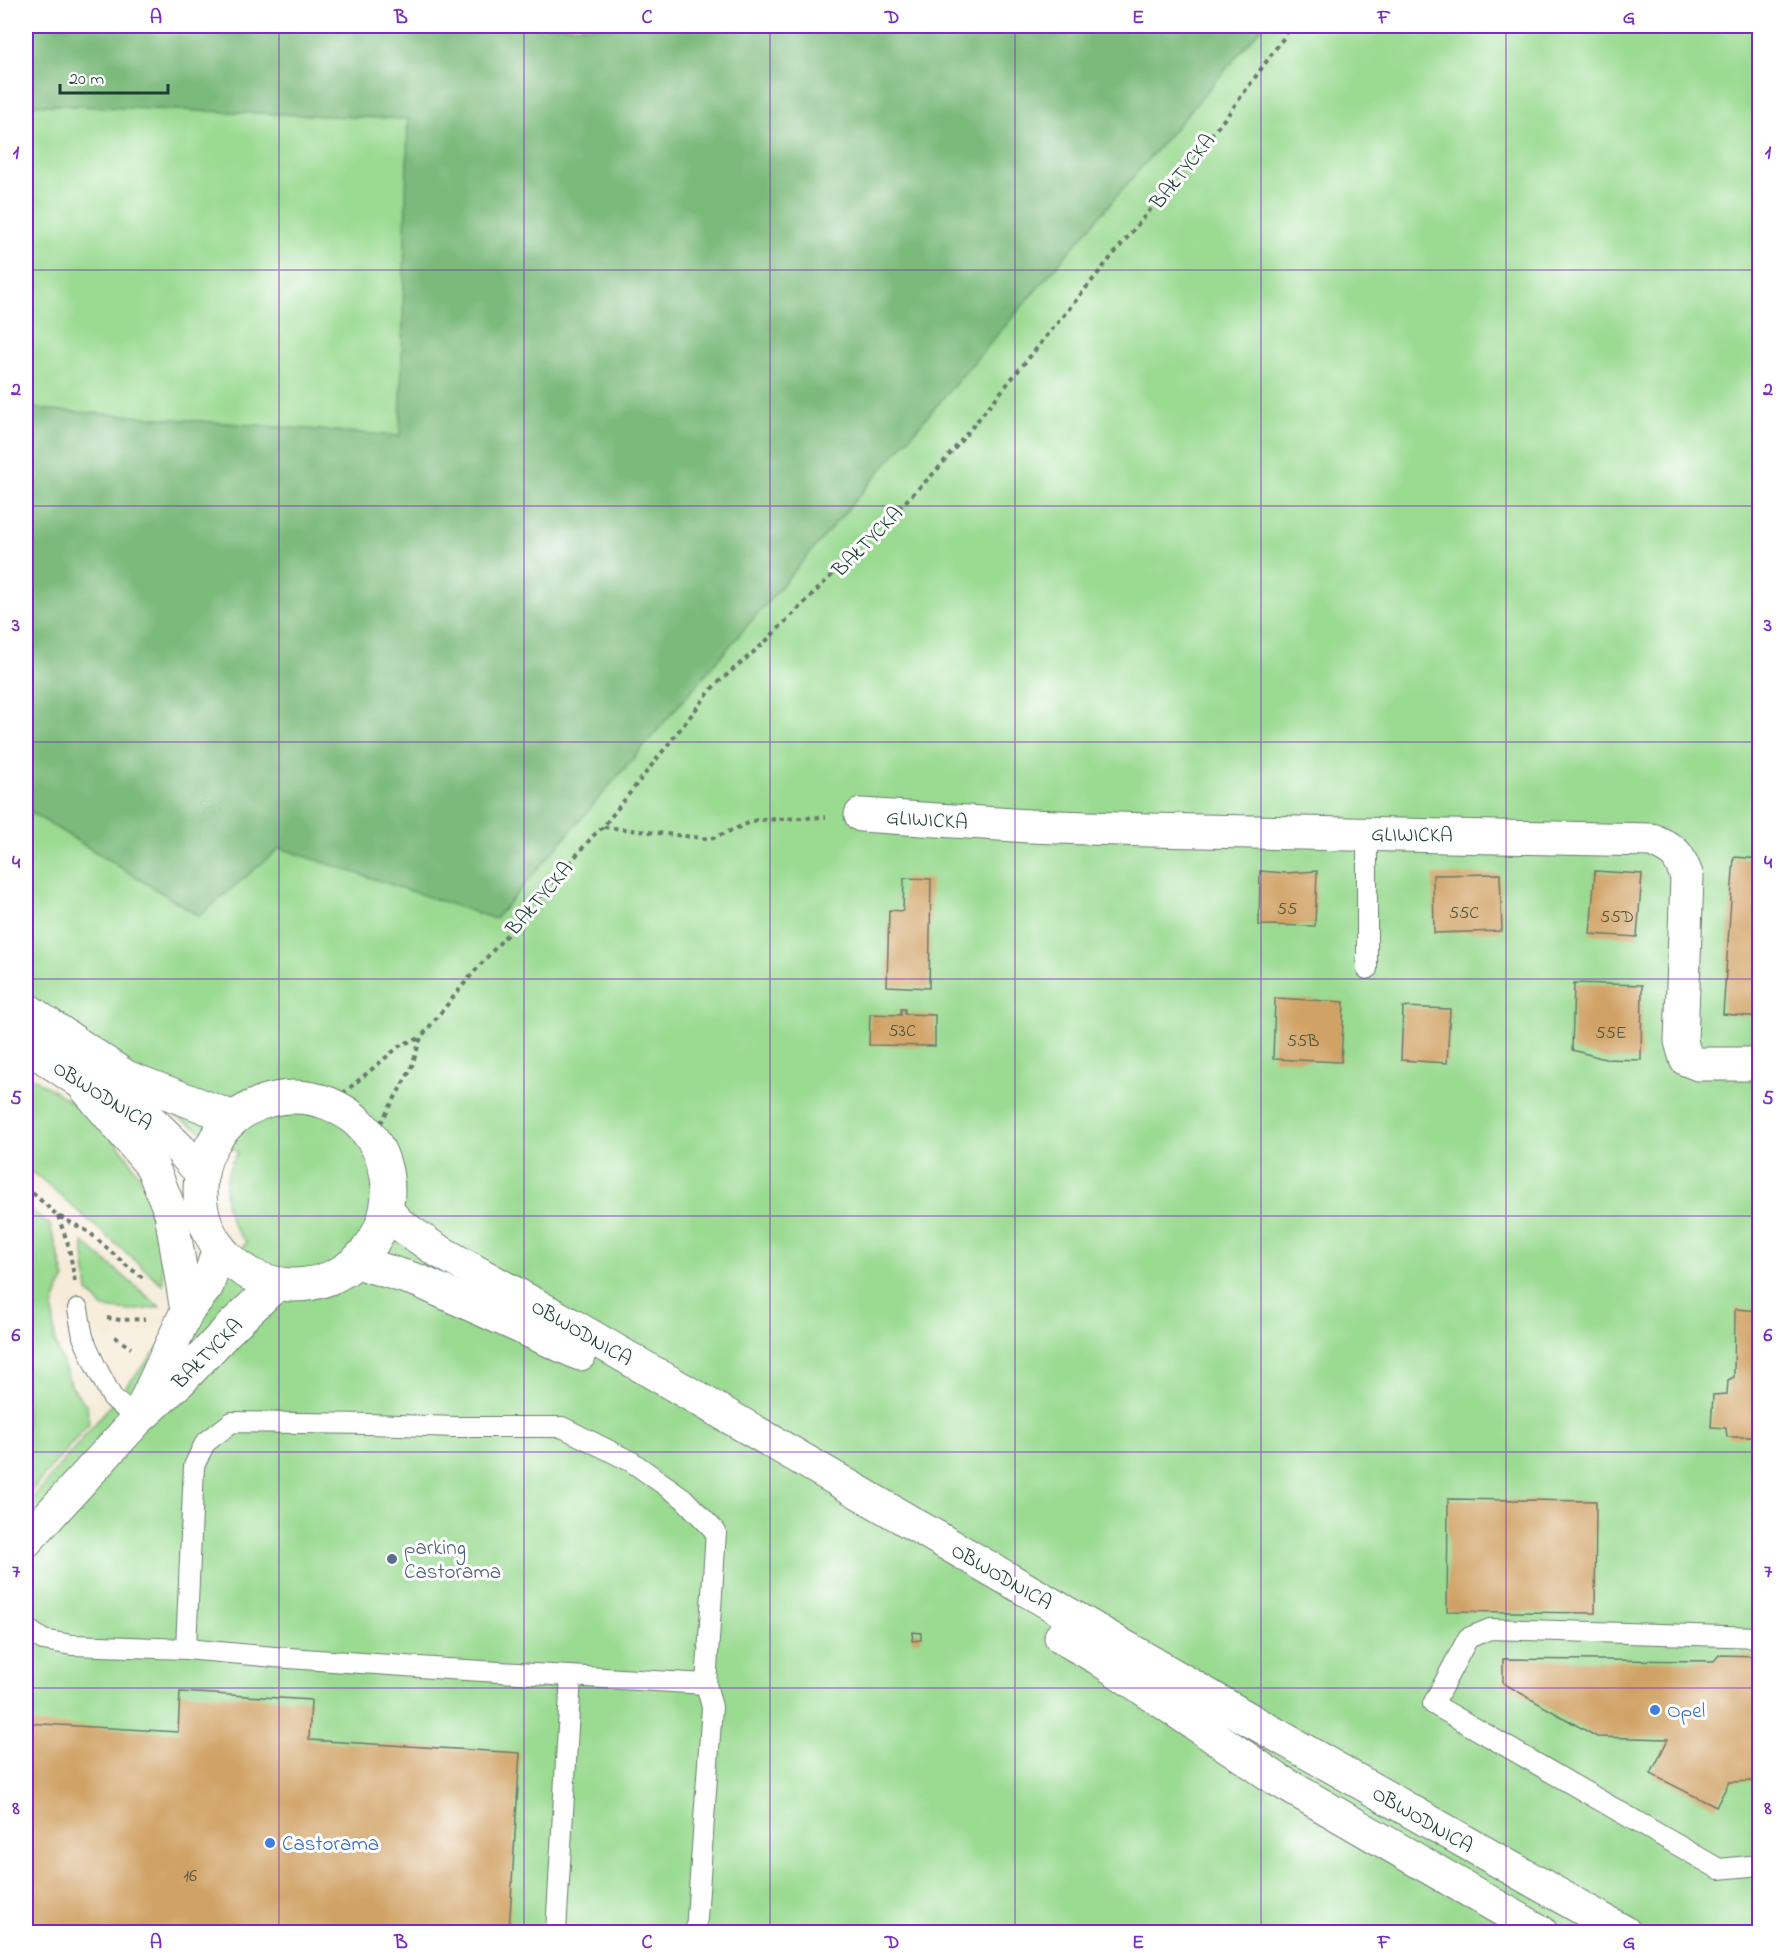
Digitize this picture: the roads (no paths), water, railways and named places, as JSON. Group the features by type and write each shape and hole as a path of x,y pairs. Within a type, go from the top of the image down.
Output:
{"main road":[{"name":"GLIWICKA","path":"861,815 1029,826 1148,830 1652,840 1669,848 1680,857 1688,876 1681,1041 1686,1059 1698,1064 1760,1064"},
{"name":"OBWODNICA","path":"26,1009 126,1077 234,1118"},
{"name":"OBWODNICA","path":"26,1045 82,1083 150,1120 202,1174"},
{"path":"82,1083 152,1166 171,1213 187,1311"},
{"path":"280,1098 314,1100 345,1113 372,1139 381,1153 387,1170 387,1211 376,1239 357,1262 334,1277 300,1285 276,1284 261,1280 244,1272 229,1260 219,1248 207,1224 201,1192 202,1174 210,1149 223,1129 234,1118 254,1106 280,1098"},
{"name":"OBWODNICA","path":"387,1211 399,1224 435,1249 579,1330 1252,1721 1624,1932"},
{"name":"BAŁTYCKA","path":"137,1420 187,1311 207,1286 219,1248"},
{"name":"OBWODNICA","path":"357,1262 419,1281 568,1347 1098,1658 1278,1780 1541,1932"},
{"name":"BAŁTYCKA","path":"26,1541 137,1420 181,1380 276,1284"}],"lane":[{"path":"1367,833 1367,969"},
{"path":"78,1309 83,1337 112,1397 137,1420"},
{"path":"186,1649 194,1466 205,1443 232,1422 562,1427 632,1462 683,1498 716,1532 706,1684 712,1707 696,1932"},
{"path":"26,1628 43,1640 72,1645 186,1649 274,1657 706,1684"},
{"path":"1760,1637 1490,1629 1468,1638 1433,1704 1719,1869 1760,1865"},
{"path":"556,1932 571,1676"}],"place":[{"name":"parking Castorama","path":"392,1559"},
{"name":"Opel","path":"1655,1710"},
{"name":"Castorama","path":"270,1843"}]}
